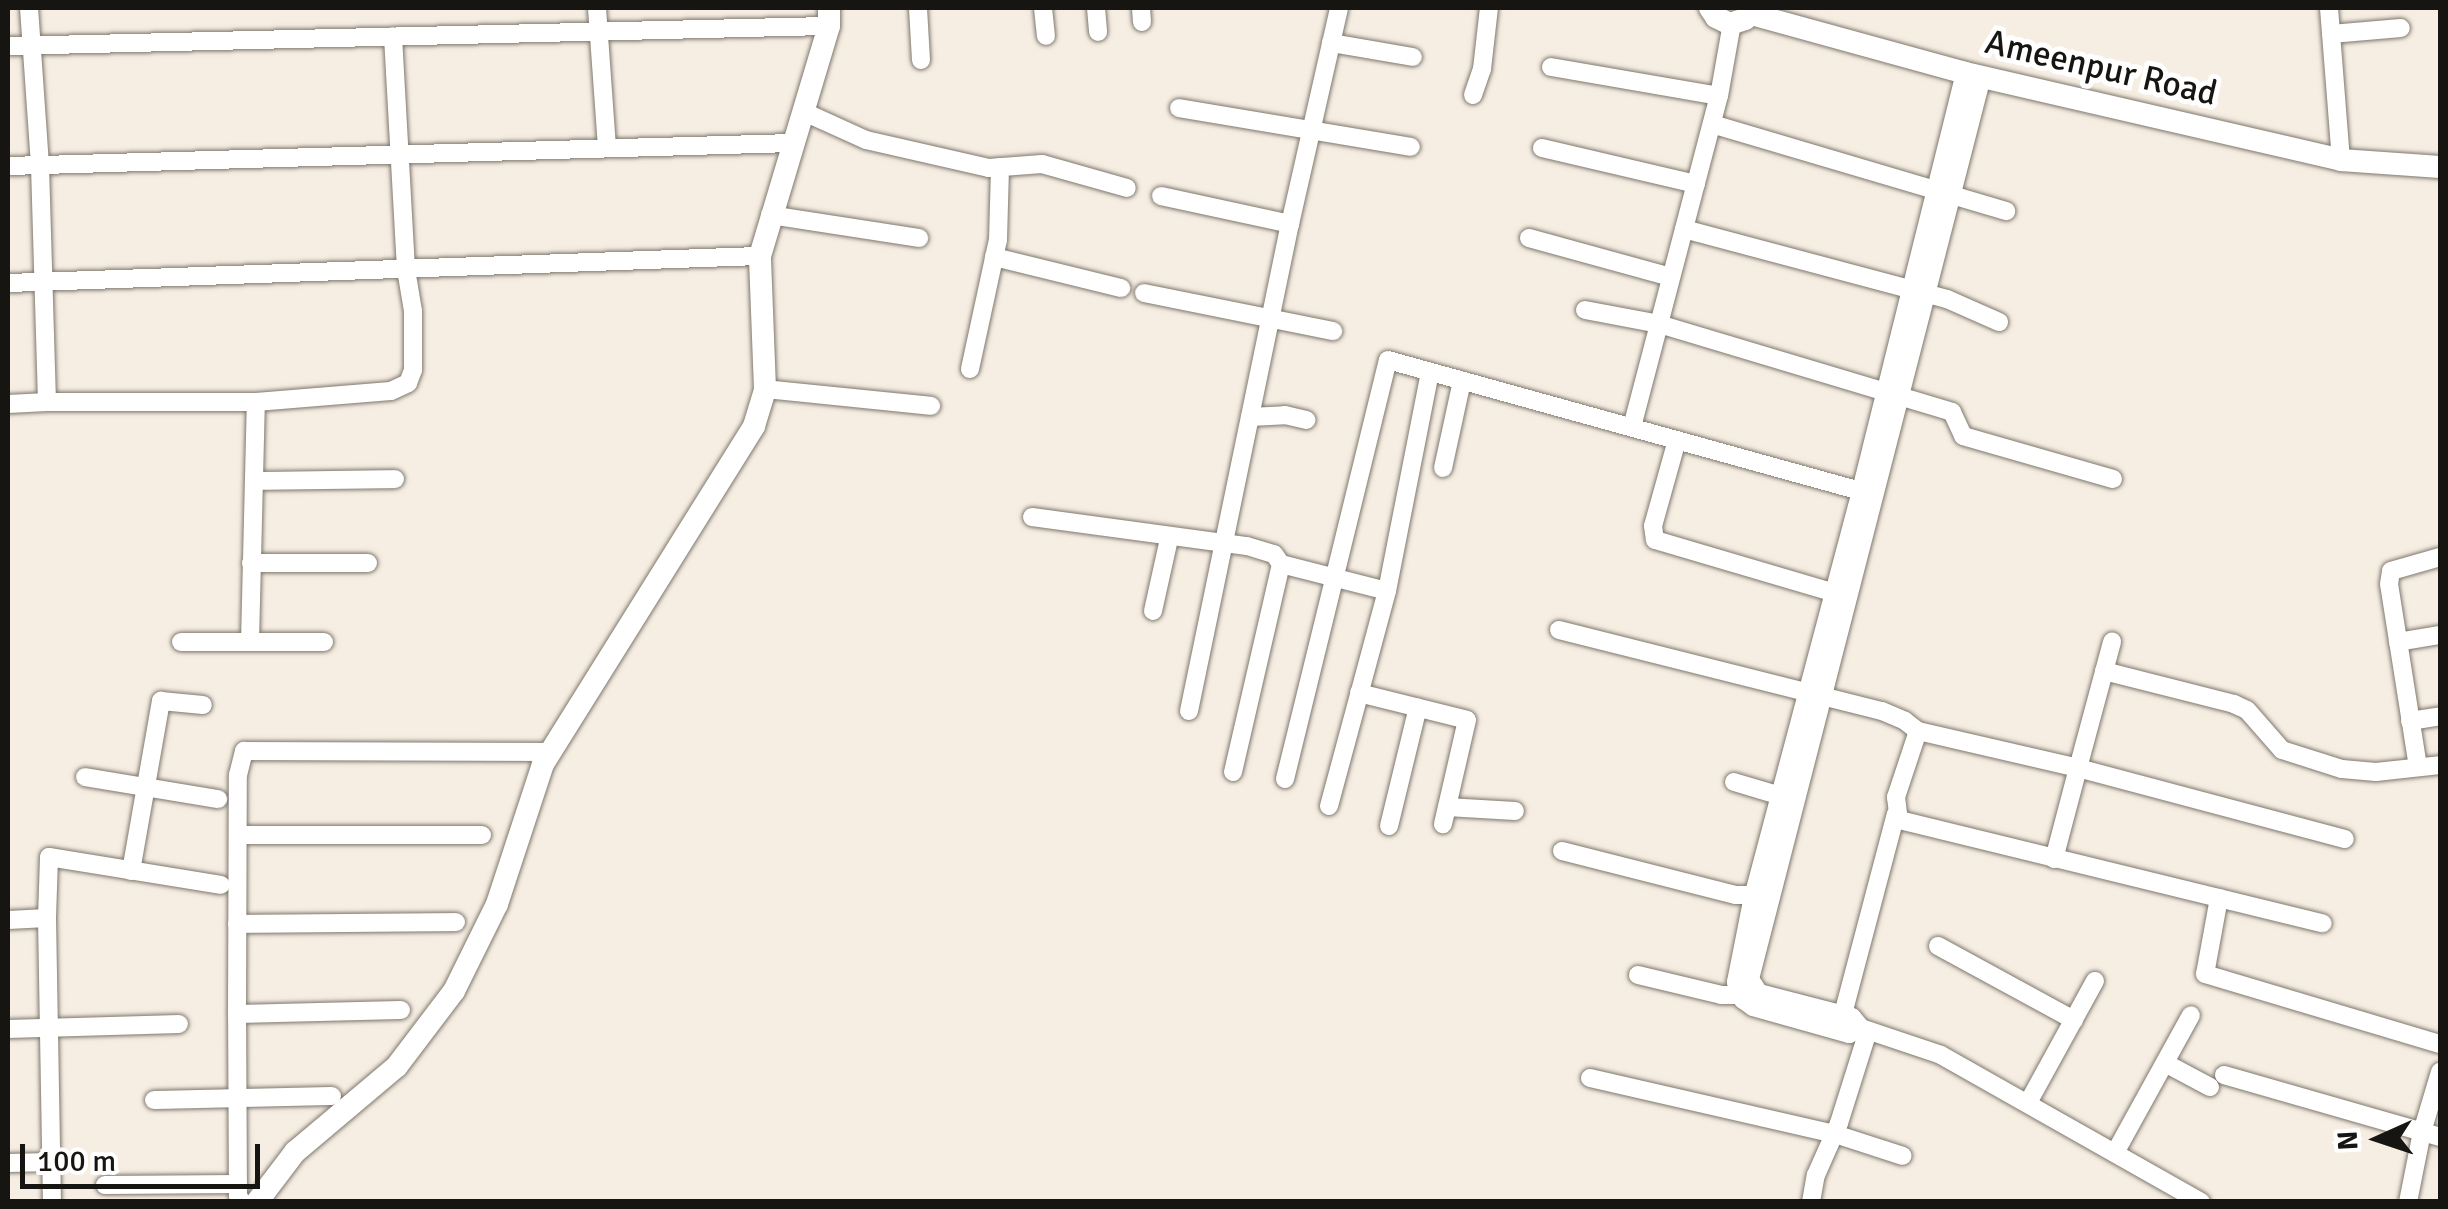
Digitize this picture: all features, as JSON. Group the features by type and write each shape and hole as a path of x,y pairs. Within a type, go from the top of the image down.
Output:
{"street":[{"path":"29,8 40,165 47,402"},
{"path":"597,8 607,148"},
{"path":"918,8 921,60"},
{"path":"1043,8 1046,36"},
{"path":"1096,8 1098,32"},
{"path":"1189,710 1290,224 1340,8"},
{"path":"1473,95 1482,69 1489,8"},
{"path":"1632,428 1719,96 1745,15 1716,17 1710,8"},
{"path":"1777,8 1806,26"},
{"path":"2329,8 2341,160"},
{"name":"Ameenpur Road","path":"1745,15 1806,26 1974,74 2341,160 2440,167"},
{"path":"8,46 597,32 829,17 760,256 765,389 754,426 550,752 497,904 454,992 397,1066 295,1152 257,1202"},
{"path":"2331,34 2400,28"},
{"path":"8,404 256,402 391,391 408,382 413,370 414,311 406,268 393,36"},
{"path":"1331,43 1413,57"},
{"path":"1551,67 1719,96"},
{"path":"1865,1030 1849,1034 1747,1005 1746,991 1762,895 1974,74"},
{"path":"1179,108 1410,146"},
{"path":"802,111 866,140 1000,167 1042,164 1127,188"},
{"path":"1712,124 2006,211"},
{"path":"8,166 792,143"},
{"path":"1542,148 1696,184"},
{"path":"970,370 994,256 1000,167"},
{"path":"1160,196 1290,224"},
{"path":"770,215 918,238"},
{"path":"1684,229 1967,306 1998,322"},
{"path":"1529,238 1671,277"},
{"path":"8,283 760,256"},
{"path":"994,256 1120,288"},
{"path":"1144,293 1333,331"},
{"path":"1585,310 1659,324 1952,412 1963,436 2113,480"},
{"path":"1285,779 1388,360 1867,492"},
{"path":"1329,806 1387,592 1430,372"},
{"path":"1443,468 1462,381"},
{"path":"765,389 931,406"},
{"path":"250,642 256,402"},
{"path":"1250,417 1285,415 1306,420"},
{"path":"1677,440 1653,526 1655,540 1840,594"},
{"path":"254,480 396,479"},
{"path":"1032,517 1169,538 1223,542 1274,554 1281,564 1387,592"},
{"path":"1153,610 1169,538"},
{"path":"2418,767 2391,571 2440,557"},
{"path":"251,563 368,563"},
{"path":"1233,772 1281,564"},
{"path":"1559,630 1882,710 1918,731 2078,768 2345,839"},
{"path":"2398,642 2440,635"},
{"path":"181,642 324,642"},
{"path":"2054,859 2112,642"},
{"path":"2104,671 2234,704 2247,710 2282,750 2342,769 2359,772 2440,764"},
{"path":"1360,693 1467,720 1445,815 1515,811"},
{"path":"131,871 161,701 203,705"},
{"path":"1389,826 1418,707"},
{"path":"2410,721 2440,716"},
{"path":"1842,1014 1896,814 1896,797 1918,731"},
{"path":"105,1185 240,1193 236,1014 238,775 244,751 550,752"},
{"path":"85,776 218,799"},
{"path":"1734,782 1787,798"},
{"path":"1896,814 1899,820 1925,829 2323,923"},
{"path":"238,836 482,835"},
{"path":"1562,851 1762,895"},
{"path":"52,1202 48,858 221,885"},
{"path":"2219,898 2205,974 2440,1044"},
{"path":"8,920 47,918"},
{"path":"237,924 456,922"},
{"path":"1938,946 2074,1020"},
{"path":"1638,974 1703,992 1760,993 1852,1016 1865,1030 1941,1055 2029,1101 2201,1202"},
{"path":"2029,1101 2095,981"},
{"path":"236,1014 401,1010"},
{"path":"2116,1151 2191,1015"},
{"path":"8,1029 179,1024"},
{"path":"1811,1202 1816,1175 1834,1134 1865,1030"},
{"path":"2165,1063 2217,1081 2431,1134"},
{"path":"2408,1202 2431,1134 2440,1072"},
{"path":"1590,1078 1834,1134 1903,1156"},
{"path":"154,1100 332,1096"},
{"path":"8,1163 51,1162"}]}
